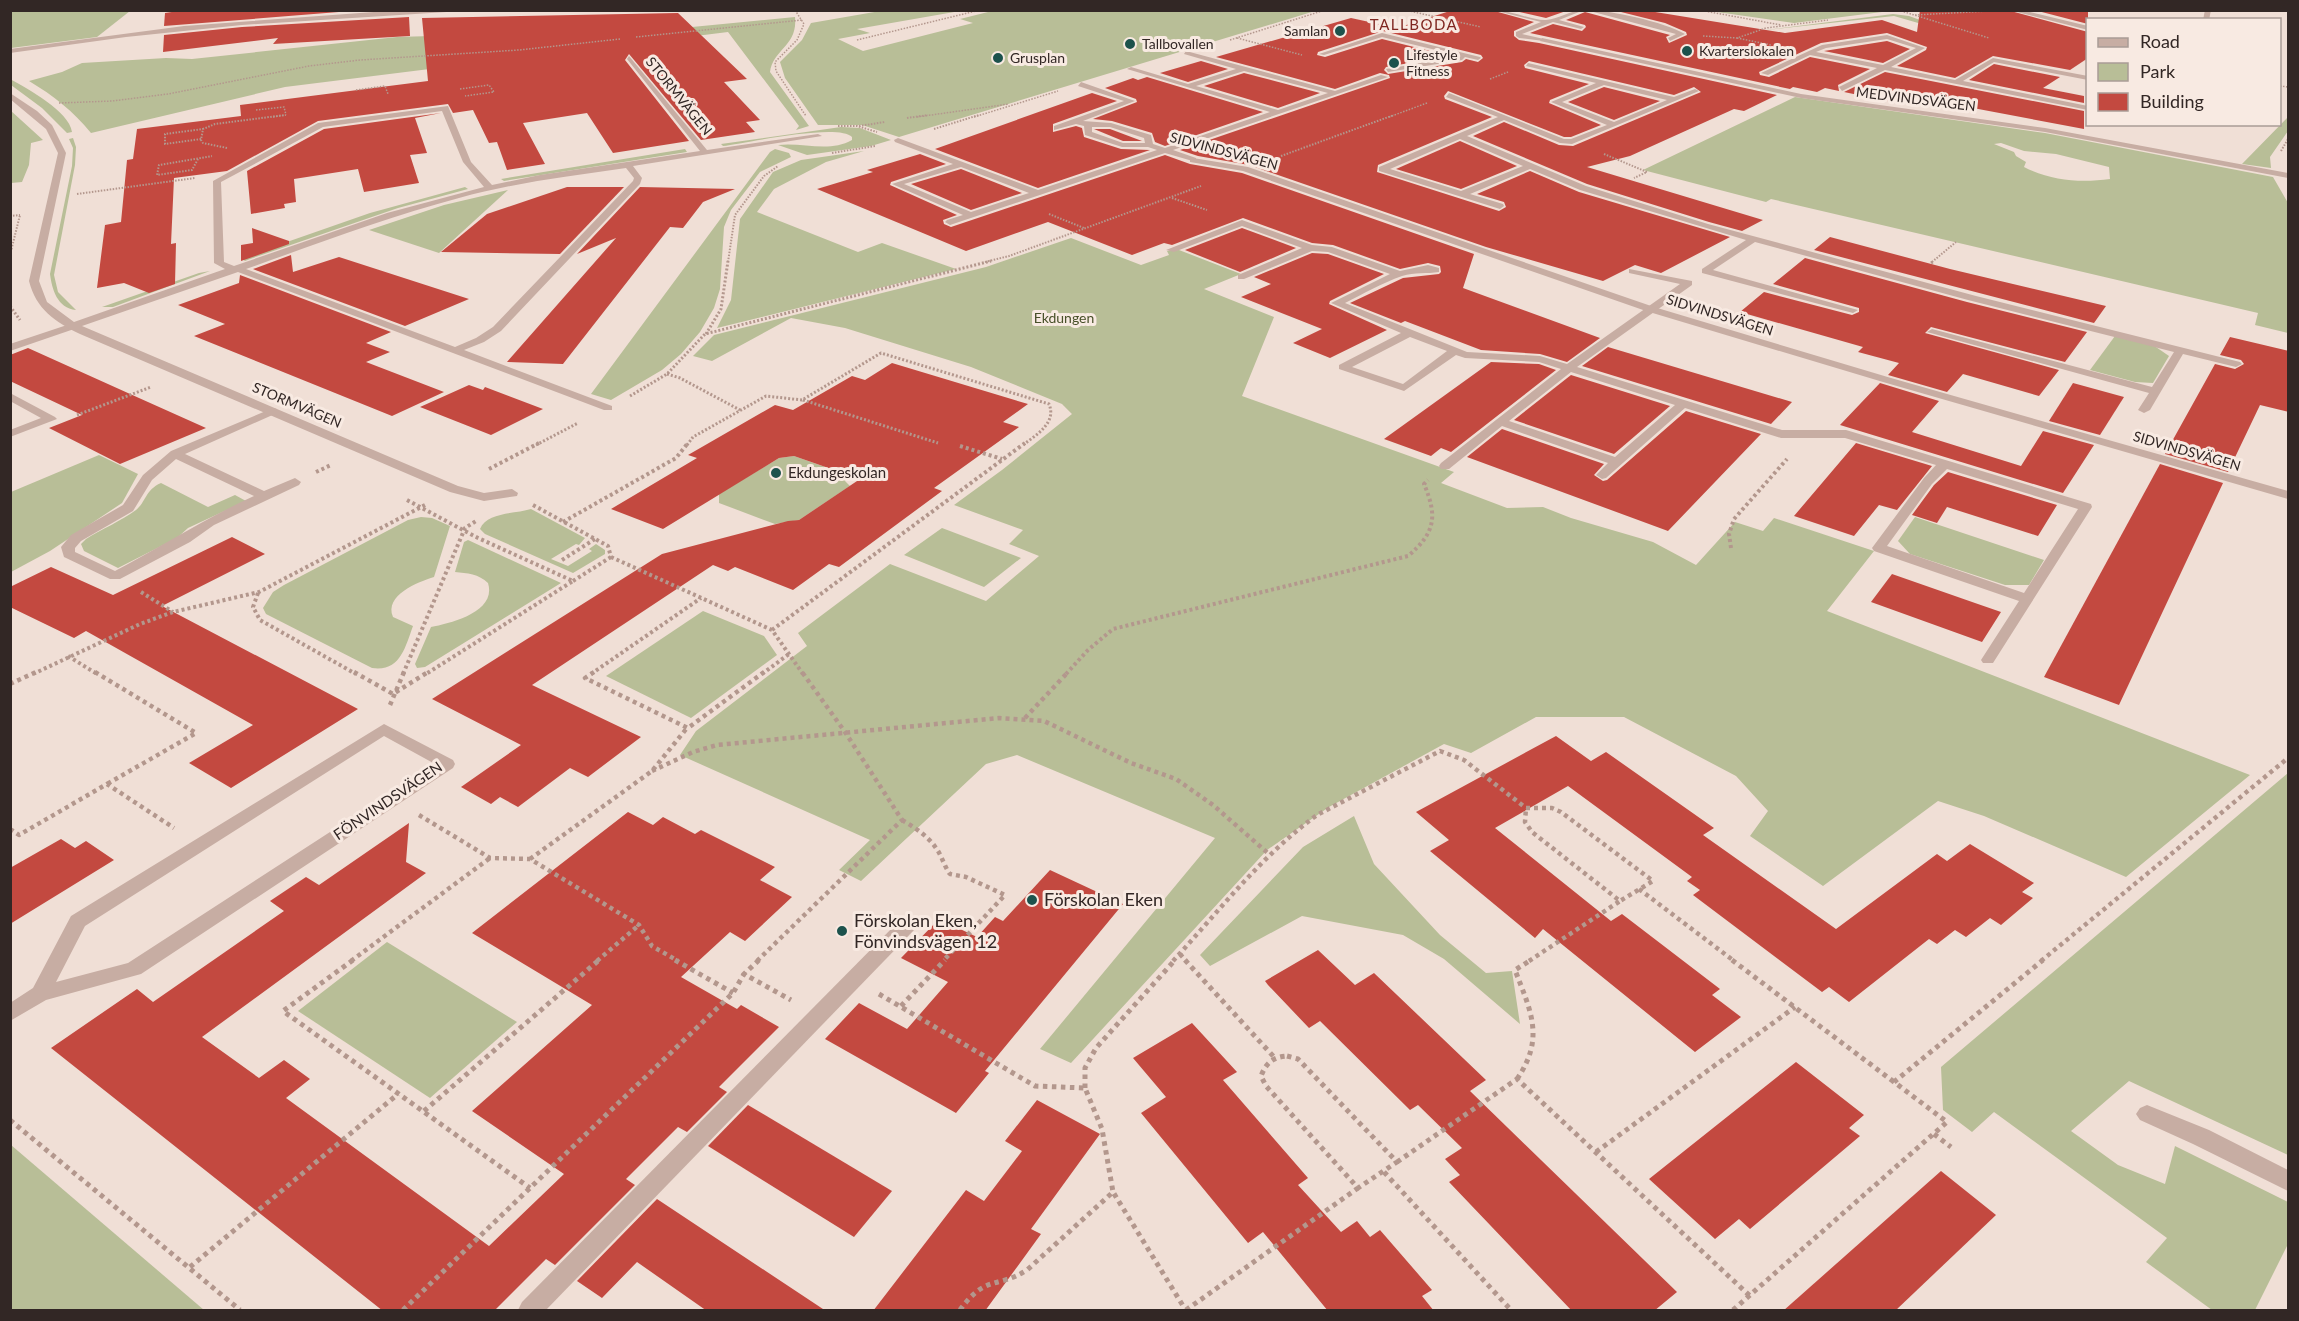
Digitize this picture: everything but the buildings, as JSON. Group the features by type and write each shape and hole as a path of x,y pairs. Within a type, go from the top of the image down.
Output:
{"street":[{"path":"10,51 237,20 475,10"},
{"path":"1496,10 1581,27"},
{"path":"1519,36 1518,33 1521,31 1581,10"},
{"path":"1589,10 1639,21 1682,34"},
{"path":"2012,10 2086,28"},
{"path":"1842,89 1922,48 1873,32"},
{"path":"1670,39 1682,34"},
{"path":"950,222 1386,74 1437,60 1476,57 1382,35 1322,54"},
{"name":"MEDVINDSVÄGEN","path":"1519,36 1823,100 2045,130 2289,176"},
{"path":"1766,74 1824,46 1887,37"},
{"path":"1810,52 2086,108"},
{"path":"1186,53 1335,93"},
{"name":"STORMVÄGEN","path":"629,58 705,153"},
{"path":"1956,82 1993,60 2086,78"},
{"path":"1528,65 1674,99"},
{"path":"1131,69 1277,111"},
{"path":"1188,86 1242,69"},
{"path":"1603,83 1555,102 1615,125"},
{"path":"1057,128 1131,100 1081,84"},
{"path":"1449,95 1563,141 1572,142 1695,91"},
{"name":"STORMVÄGEN","path":"10,95 44,122 61,146 62,153 34,281 39,299 46,308 74,326 454,489 484,497 512,493"},
{"path":"490,188 481,181 467,163 445,108 321,125 217,181 219,263 608,408"},
{"path":"1500,206 1382,169 1505,117"},
{"path":"1076,121 1088,125"},
{"name":"SIDVINDSVÄGEN","path":"1149,145 1149,137 1111,125 1088,125 1088,133 1122,145 1149,145 1193,160 1245,169 1650,309 1881,379 2289,495"},
{"name":"STORMVÄGEN","path":"74,326 390,215 490,188 818,136"},
{"path":"1460,136 1597,193 1752,240 2236,364"},
{"path":"898,140 1038,193"},
{"path":"961,164 896,184 971,215"},
{"path":"456,350 480,340 497,329 637,182 638,178 628,165"},
{"path":"1462,194 1528,166"},
{"path":"1171,250 1242,223 1311,248 1329,249 1399,274"},
{"path":"1445,466 1569,368 1650,309 1752,240"},
{"path":"1242,277 1311,248"},
{"path":"1436,270 1428,268 1399,274 1336,303 1465,355 1540,359 1781,434 1846,434 2086,507 1988,660"},
{"path":"1632,271 1688,283"},
{"path":"1705,271 1854,310"},
{"path":"10,348 74,326"},
{"path":"1932,332 2156,391"},
{"path":"1409,333 1343,368 1404,388 1454,351"},
{"path":"2144,410 2180,351"},
{"path":"10,396 51,419"},
{"path":"1602,475 1683,404"},
{"path":"273,411 175,454 147,478 128,508 76,538 68,547 69,554 115,576 208,522 295,482"},
{"path":"10,434 51,419"},
{"path":"1501,422 1616,462"},
{"path":"175,454 264,496"},
{"path":"1944,464 1928,481 1879,548 2027,599"},
{"path":"40,994 78,921 384,729"},
{"name":"FÖNVINDSVÄGEN","path":"10,1013 40,994 134,969 447,764 384,729"},
{"path":"530,1311 908,924"},
{"path":"2147,1114 2201,1137 2289,1181"}],"path":[{"path":"795,10 802,20 802,32 775,62 776,70 809,120"},
{"path":"857,40 980,10"},
{"path":"1406,10 1519,36"},
{"path":"1699,10 1783,25"},
{"path":"1910,15 1989,11"},
{"path":"1889,13 1901,12"},
{"path":"633,37 802,20"},
{"path":"1682,34 1737,38 1756,30 1830,20"},
{"path":"55,104 112,101 157,95 288,70 360,60 390,60 519,50 602,40 618,45"},
{"path":"705,334 936,277 1009,256 1528,65"},
{"path":"902,119 1022,102"},
{"path":"201,139 165,144 165,134 203,129 215,124 286,115 284,106 256,110"},
{"path":"836,126 856,126 891,121"},
{"path":"856,126 898,140"},
{"path":"203,129 201,139 208,146 273,150"},
{"path":"825,154 898,140"},
{"path":"1572,142 1647,172 1597,193"},
{"path":"198,159 192,170 157,175 159,165 219,154"},
{"path":"10,684 140,624 173,612 259,592 608,408 667,374 705,334 721,309 735,215 764,176 780,165"},
{"path":"75,195 231,172"},
{"path":"10,216 20,215"},
{"path":"1940,255 1956,242"},
{"path":"772,630 1040,432 1050,420 1052,411 1049,404 881,353 802,400"},
{"path":"667,374 680,378 741,411"},
{"path":"51,419 83,414 155,386"},
{"path":"563,522 676,458 693,437 766,396 802,400 938,443"},
{"path":"1731,548 1729,534 1734,519 1809,434"},
{"path":"960,446 1003,459"},
{"path":"1024,718 1088,650 1113,629 1408,556 1423,544 1434,511 1424,484 1445,466"},
{"path":"512,493 608,546 611,557"},
{"path":"422,506 465,528 478,538 573,581"},
{"path":"384,729 393,693 465,528"},
{"path":"562,560 596,539"},
{"path":"393,693 611,557"},
{"path":"611,557 772,630 844,732 902,820 916,828 937,849 941,861 950,874 966,877 1005,895 901,1006"},
{"path":"115,576 173,612"},
{"path":"259,592 252,607 253,613 260,620 393,693"},
{"path":"687,728 585,678 701,597"},
{"path":"652,771 687,728 789,654"},
{"path":"10,829 18,834 195,733 68,656"},
{"path":"530,859 652,771 693,752 717,745 999,718 1044,721 1131,763 1176,779 1213,805 1270,855"},
{"path":"1440,751 1464,760 1526,808 1552,808 1561,812 1653,881 1515,970 1534,1022 1534,1045 1529,1065 1517,1079 1186,1310 1113,1192 1102,1129 1085,1088 1084,1068 1096,1048 1270,855 1317,815 1440,751"},
{"path":"1894,1082 2289,758"},
{"path":"107,784 199,844"},
{"path":"392,800 490,858 530,859 639,924 652,946 733,993"},
{"path":"1526,808 1526,822 1532,832 1620,901"},
{"path":"403,1311 733,993 744,974 902,820"},
{"path":"490,858 283,1011 530,1188"},
{"path":"1639,889 1947,1122 1733,1311"},
{"path":"424,1112 639,924"},
{"path":"1180,954 1274,1057"},
{"path":"744,974 818,1015"},
{"path":"853,980 1035,1086 1085,1088"},
{"path":"1596,1152 1795,1006"},
{"path":"1358,1188 1266,1086 1261,1077 1265,1065 1274,1057 1287,1056 1298,1059 1397,1162"},
{"path":"1517,1079 1750,1296"},
{"path":"190,1267 398,1094"},
{"path":"10,1120 190,1267 240,1311"},
{"path":"1934,1134 1951,1147"},
{"path":"1383,1172 1511,1311"},
{"path":"960,1311 980,1288 993,1281 1016,1278 1027,1270 1113,1192"}],"green space":[{"path":"886,10 960,11 857,29 870,33 838,39 863,51 973,23 960,19 992,11 1315,11 899,137 862,125 818,125 785,78 780,62 802,40 811,23"},
{"path":"1889,10 1890,11 1794,23 1710,11"},
{"path":"10,11 130,11 97,37 11,48"},
{"path":"1893,14 1909,16 1970,38 1894,16 1758,31"},
{"path":"795,17 793,35 772,64 770,72 809,126 796,130 799,126 728,32 285,87 91,133 63,104 29,81 62,72 82,63 166,58 192,59 397,37 535,33 620,34"},
{"path":"10,79 56,109 64,116 72,132 67,133 42,108 11,85"},
{"path":"1795,97 2045,133 2273,177 2288,203 2288,333 2255,325 2258,313 1771,199 1766,202 1643,170","holes":["2001,143 2024,151 2056,154 2109,167 2110,179 2077,181 2034,172 2024,167 2026,162 2014,152 1994,144"]},
{"path":"10,110 43,140 31,143 29,165 22,182 11,183"},
{"path":"2288,117 2288,131 2270,157 2271,168 2242,164 2281,126"},
{"path":"841,127 860,128 891,140 871,146 807,155 778,145 825,147 843,144 852,140 852,137 843,133 829,132 723,146 721,144"},
{"path":"73,138 76,147 75,165 54,275 58,292 76,310 60,302 52,286 50,274 72,166 73,148 69,139"},
{"path":"685,149 687,152 504,181 501,179"},
{"path":"775,149 789,153 791,157 760,172 731,210 724,227 720,289 714,308 700,332 681,354 662,370 611,400 591,394 770,152"},
{"path":"864,151 826,162 774,189 757,212 858,252 882,243 956,269 717,328 731,300 740,219 773,172 801,160"},
{"path":"465,187 468,189 398,208 245,261 241,258 370,213"},
{"path":"508,190 439,253 369,230 444,205"},
{"name":"Ekdungen","path":"1071,238 1141,265 1169,255 1167,251 1179,250 1241,274 1204,289 1274,317 1242,396 1454,472 1441,483 1507,508 1543,507 1571,518 1653,542 1696,565 1735,522 1763,531 1774,518 1874,551 1827,611 2250,775 2126,877 1984,816 1938,801 1823,886 1750,836 1768,811 1736,776 1624,717 1536,717 1471,753 1444,744 1329,807 1267,850 1071,1063 1040,1049 1215,838 1017,755 986,764 861,881 839,870 870,840 680,755 696,731 807,646 798,633 890,564 986,601 1039,556 1009,544 1023,530 954,505 1072,414 1062,404 971,367 845,328 791,318 712,361 693,356 714,335 986,267"},
{"path":"210,271 113,307 102,307 199,273"},
{"path":"2115,336 2153,345 2169,356 2153,383 2135,382 2090,370"},
{"path":"99,455 138,474 122,503 50,551 11,572 11,492"},
{"path":"794,456 848,475 845,481 850,486 799,520 775,524 719,503 719,494 779,458"},
{"path":"161,483 208,507 235,495 246,501 188,528 177,538 118,568 84,551 81,544 86,539 136,510 152,489"},
{"path":"531,509 585,538 579,545 576,544 551,559 568,566 592,551 589,549 596,544 605,550 605,554 573,573 485,534 480,529 489,519"},
{"path":"421,517 432,518 450,526 434,577 412,586 393,602 393,617 413,626 400,657 389,666 372,668 266,614 263,608 273,592 284,585 408,520"},
{"path":"1915,517 2044,560 2029,585 2005,585 1910,554 1898,541"},
{"path":"942,528 1021,558 984,587 904,555"},
{"path":"468,540 561,583 425,667 417,668 415,664 431,627 460,619 479,609 486,602 489,593 488,583 477,576 455,572 464,542"},
{"path":"703,611 764,636 777,655 691,718 606,676"},
{"path":"2288,773 2288,1155 2129,1081 2071,1131 2118,1165 2165,1184 2175,1146 2288,1202 2288,1244 2255,1310 2212,1310 2146,1262 2167,1238 1994,1112 1972,1132 1943,1110 1941,1067"},
{"path":"1354,816 1374,864 1440,935 1486,973 1512,971 1520,1024 1444,959 1403,935 1302,916 1210,966 1200,955 1303,847"},
{"path":"387,942 517,1022 430,1098 298,1011"},
{"path":"11,1145 204,1310 11,1310"}],"place":[{"name":"Samlan","path":"1340,31"},
{"name":"Tallbovallen","path":"1130,44"},
{"name":"Kvarterslokalen","path":"1687,51"},
{"name":"Grusplan","path":"998,58"},
{"name":"Lifestyle Fitness","path":"1394,63"},
{"name":"Ekdungeskolan","path":"776,473"},
{"name":"Förskolan Eken","path":"1032,900"},
{"name":"Förskolan Eken, Fönvindsvägen 12","path":"842,931"}],"district":[{"name":"TALLBODA","path":"1414,25"}]}
